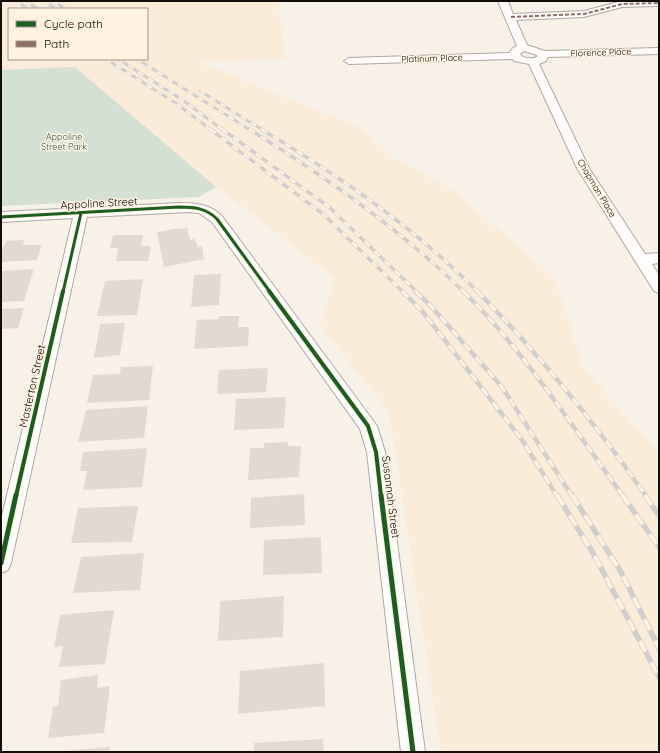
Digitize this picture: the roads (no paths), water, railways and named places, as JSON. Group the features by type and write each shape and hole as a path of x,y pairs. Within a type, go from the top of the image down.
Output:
{"street":[{"path":"503,1 511,17 519,52"},
{"path":"511,17 584,14 622,4 659,3"},
{"name":"Florence Place","path":"519,52 532,49 538,58 659,51"},
{"name":"Platinum Place","path":"350,61 519,52"},
{"name":"Chapman Place","path":"538,58 583,168 659,287"},
{"name":"Appoline Street","path":"1,217 179,206 198,208"},
{"name":"Susannah Street","path":"198,208 211,213 217,220 368,426 376,452 413,752"},
{"name":"Masterton Street","path":"1,563 81,213"},
{"path":"641,259 659,258"}],"railway":[{"path":"16,1 26,8"},
{"path":"26,1 36,8"},
{"path":"44,1 55,8"},
{"path":"53,1 64,8"},
{"path":"108,60 177,104 211,130"},
{"path":"120,60 184,101 223,130"},
{"path":"139,60 250,130"},
{"path":"200,91 263,130"},
{"path":"210,129 323,214 403,292"},
{"path":"222,129 329,207 417,292"},
{"path":"249,129 361,204 414,246 464,292"},
{"path":"261,129 319,165 402,224 454,268 477,291"},
{"path":"415,291 431,306 502,387 572,496"},
{"path":"477,291 522,339 566,390 607,442 646,496"},
{"path":"403,292 423,312 522,440 557,496"},
{"path":"464,292 486,314 527,364 623,496"},
{"path":"557,495 593,553 659,677"},
{"path":"572,495 621,572 659,648"},
{"path":"622,495 659,547"},
{"path":"645,495 659,516"}],"park label":[{"name":"Appoline Street Park","path":"64,142"}]}
